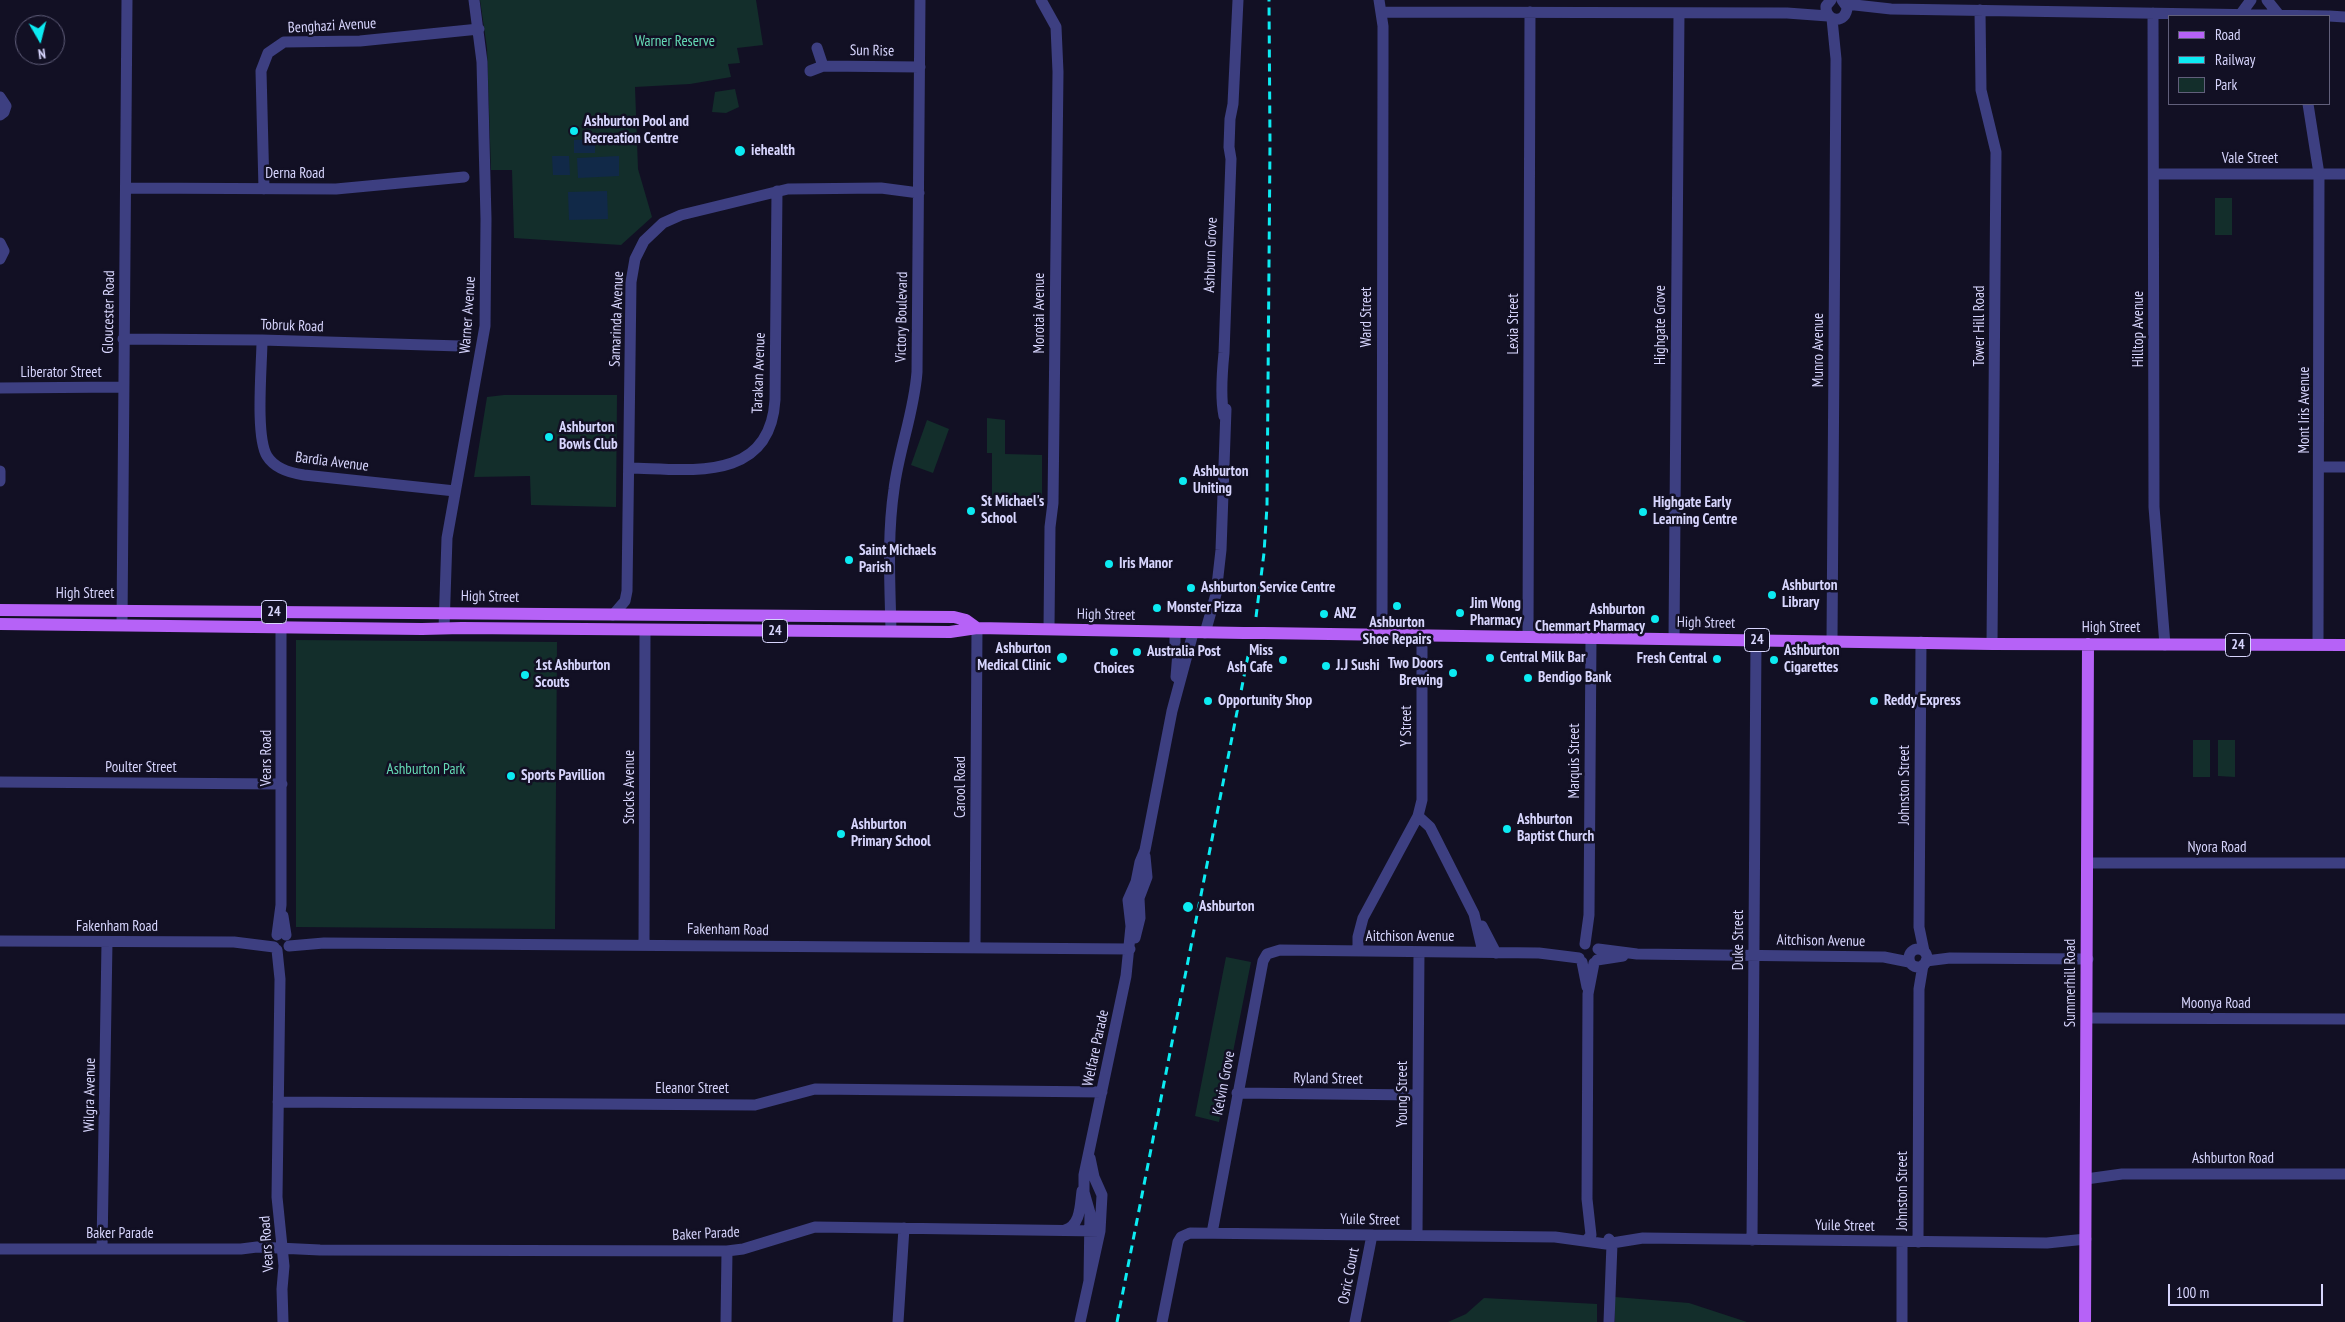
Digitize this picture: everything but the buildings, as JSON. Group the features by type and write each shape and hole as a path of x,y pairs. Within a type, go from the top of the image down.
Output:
{"main road":[{"name":"High Street","path":"0,610 954,617 966,620 977,628"},
{"name":"High Street","path":"0,624 962,632 977,628 1992,644 2345,645"},
{"name":"Summerhill Road","path":"2085,1322 2088,644"}],"street":[{"name":"Gloucester Road","path":"122,625 127,0"},
{"name":"Warner Avenue","path":"444,628 446,551 485,326 485,166 479,29 474,0"},
{"name":"Victory Boulevard","path":"891,631 894,491 916,387 920,0"},
{"name":"Morotai Avenue","path":"1041,0 1056,27 1058,65 1053,502 1050,527 1049,629"},
{"name":"Ashburn Grove","path":"1205,633 1216,594 1222,540 1224,416 1230,387 1224,353 1231,159 1237,134 1233,104 1238,0"},
{"path":"2240,15 2251,0"},
{"path":"2267,0 2279,15"},
{"path":"1380,6 1530,12 1786,13 1891,9 2279,15"},
{"name":"Ward Street","path":"1380,6 1383,58 1382,635"},
{"name":"Munro Avenue","path":"1832,641 1837,10"},
{"name":"Tower Hill Road","path":"1980,10 1981,90 1996,152 1992,644"},
{"name":"Lexia Street","path":"1528,637 1530,12"},
{"name":"Highgate Grove","path":"1674,639 1679,12"},
{"name":"Hilltop Avenue","path":"2153,13 2155,174 2154,507 2165,645"},
{"path":"2330,16 2345,16"},
{"name":"Benghazi Avenue","path":"264,189 261,71 264,58 272,48 293,41 360,41 479,29"},
{"path":"816,48 823,66"},
{"name":"Sun Rise","path":"810,71 823,66 920,67"},
{"path":"0,97 6,106 4,112 0,115"},
{"name":"Mont Iris Avenue","path":"2308,105 2319,174 2320,467 2318,645"},
{"name":"Vale Street","path":"2155,174 2345,174"},
{"name":"Derna Road","path":"126,188 349,189 464,177"},
{"name":"Samarinda Avenue","path":"613,614 625,601 627,590 631,282 632,270 639,250 655,229 671,219 777,191 794,188 919,189"},
{"name":"Tarakan Avenue","path":"629,468 702,470 721,468 737,462 753,452 770,428 775,400 777,191"},
{"path":"0,243 4,251 0,258"},
{"name":"Tobruk Road","path":"123,339 262,340 460,346"},
{"name":"Bardia Avenue","path":"262,340 261,436 266,455 276,466 304,476 455,491"},
{"name":"Liberator Street","path":"0,388 123,387"},
{"path":"2320,467 2345,467"},
{"path":"0,471 0,481"},
{"name":"Vears Road","path":"281,612 282,784 278,1198 279,1250 284,1275 282,1289 283,1322"},
{"name":"Carool Road","path":"975,946 977,628"},
{"name":"Stocks Avenue","path":"644,944 645,630"},
{"name":"Welfare Parade","path":"1080,1322 1096,1258 1095,1231 1083,1186 1130,949 1139,924 1134,896 1147,876 1145,850 1174,699 1178,652 1175,632"},
{"name":"Welfare Parade","path":"1174,699 1205,633"},
{"name":"Y Street","path":"1358,951 1358,937 1364,918 1418,816 1422,800 1422,635"},
{"name":"Marquis Street","path":"1587,1237 1591,638"},
{"name":"Duke Street","path":"1752,1240 1756,640"},
{"name":"Johnston Street","path":"1918,1242 1921,642"},
{"name":"Poulter Street","path":"0,782 282,784"},
{"path":"1418,816 1430,827 1496,953"},
{"name":"Nyora Road","path":"2088,863 2345,863"},
{"path":"1474,914 1483,952"},
{"name":"Y Street","path":"1345,951 1354,930 1364,918"},
{"name":"Fakenham Road","path":"0,941 975,946 1130,949"},
{"name":"Wilgra Avenue","path":"102,1249 106,942"},
{"name":"Aitchison Avenue","path":"1280,950 2088,959"},
{"name":"Kelvin Grove","path":"1212,1233 1263,961 1265,956 1271,951 1280,950"},
{"name":"Young Street","path":"1417,1235 1419,952"},
{"name":"Moonya Road","path":"2087,1018 2345,1019"},
{"name":"Eleanor Street","path":"278,1102 755,1105 815,1089 1102,1092"},
{"name":"Ryland Street","path":"1238,1093 1418,1095"},
{"name":"Welfare Parade","path":"1090,1154 1092,1170 1102,1195 1095,1231"},
{"name":"Ashburton Road","path":"2086,1173 2345,1174"},
{"path":"1061,1230 1073,1227 1076,1222 1083,1186"},
{"name":"Baker Parade","path":"0,1249 727,1251 743,1249 811,1228 1095,1231"},
{"path":"898,1322 904,1228"},
{"name":"Yuile Street","path":"1162,1322 1178,1242 1184,1234 1587,1237 1609,1242 1626,1236 1752,1240 2086,1244"},
{"name":"Osric Court","path":"1355,1322 1372,1235"},
{"path":"1609,1242 1609,1322"},
{"path":"1902,1242 1902,1322"},
{"path":"726,1322 727,1251"}],"green space":[{"name":"Warner Reserve","path":"480,0 756,0 763,45 737,48 740,63 728,64 731,77 690,84 635,87 638,169 652,217 621,245 514,238 512,170 491,170 487,48"},
{"path":"735,89 739,107 726,113 712,112 715,92"},
{"path":"2215,198 2232,198 2232,235 2215,235"},
{"name":"Ashburton Bowls Club","path":"504,395 617,395 616,507 531,505 530,476 474,477 487,397"},
{"path":"987,418 1005,420 1005,454 1042,455 1042,501 1039,507 992,506 992,453 987,453"},
{"path":"927,420 949,429 933,473 911,465"},
{"name":"Ashburton Park","path":"296,640 557,642 555,929 296,927"},
{"path":"2193,740 2210,740 2210,777 2193,777"},
{"path":"2218,740 2235,740 2235,777 2218,776"},
{"path":"1226,957 1251,962 1219,1122 1195,1116"},
{"path":"1615,1297 1689,1303 1747,1322 1615,1322"},
{"path":"1484,1298 1597,1304 1597,1322 1448,1322 1466,1314"}],"water":[{"path":"595,139 595,153 574,153 574,140"},
{"path":"552,156 569,156 570,175 553,175"},
{"path":"619,156 619,176 578,178 577,158"},
{"path":"607,191 608,219 569,220 568,192"}],"railway":[{"path":"1256,617 1264,553 1267,506 1270,144 1269,0"},
{"path":"1117,1322 1248,656"}],"place":[{"name":"Ashburton Pool and Recreation Centre","path":"574,131"},
{"name":"iehealth","path":"740,151"},
{"name":"Ashburton Bowls Club","path":"549,437"},
{"name":"Ashburton Uniting","path":"1183,481"},
{"name":"St Michael's School","path":"971,511"},
{"name":"Highgate Early Learning Centre","path":"1643,512"},
{"name":"Saint Michaels Parish","path":"849,560"},
{"name":"Iris Manor","path":"1109,564"},
{"name":"Ashburton Service Centre","path":"1191,588"},
{"name":"Ashburton Library","path":"1772,595"},
{"name":"Ashburton Shoe Repairs","path":"1397,606"},
{"name":"Monster Pizza","path":"1157,608"},
{"name":"Jim Wong Pharmacy","path":"1460,613"},
{"name":"ANZ","path":"1324,614"},
{"name":"Ashburton Chemmart Pharmacy","path":"1655,619"},
{"name":"Choices","path":"1114,652"},
{"name":"Australia Post","path":"1137,652"},
{"name":"Ashburton Medical Clinic","path":"1062,658"},
{"name":"Central Milk Bar","path":"1490,658"},
{"name":"Fresh Central","path":"1717,659"},
{"name":"Miss Ash Cafe","path":"1283,660"},
{"name":"Ashburton Cigarettes","path":"1774,660"},
{"name":"J.J Sushi","path":"1326,666"},
{"name":"Two Doors Brewing","path":"1453,673"},
{"name":"1st Ashburton Scouts","path":"525,675"},
{"name":"Bendigo Bank","path":"1528,678"},
{"name":"Opportunity Shop","path":"1208,701"},
{"name":"Reddy Express","path":"1874,701"},
{"name":"Sports Pavillion","path":"511,776"},
{"name":"Ashburton Baptist Church","path":"1507,829"},
{"name":"Ashburton Primary School","path":"841,834"},
{"name":"Ashburton","path":"1188,907"}]}
